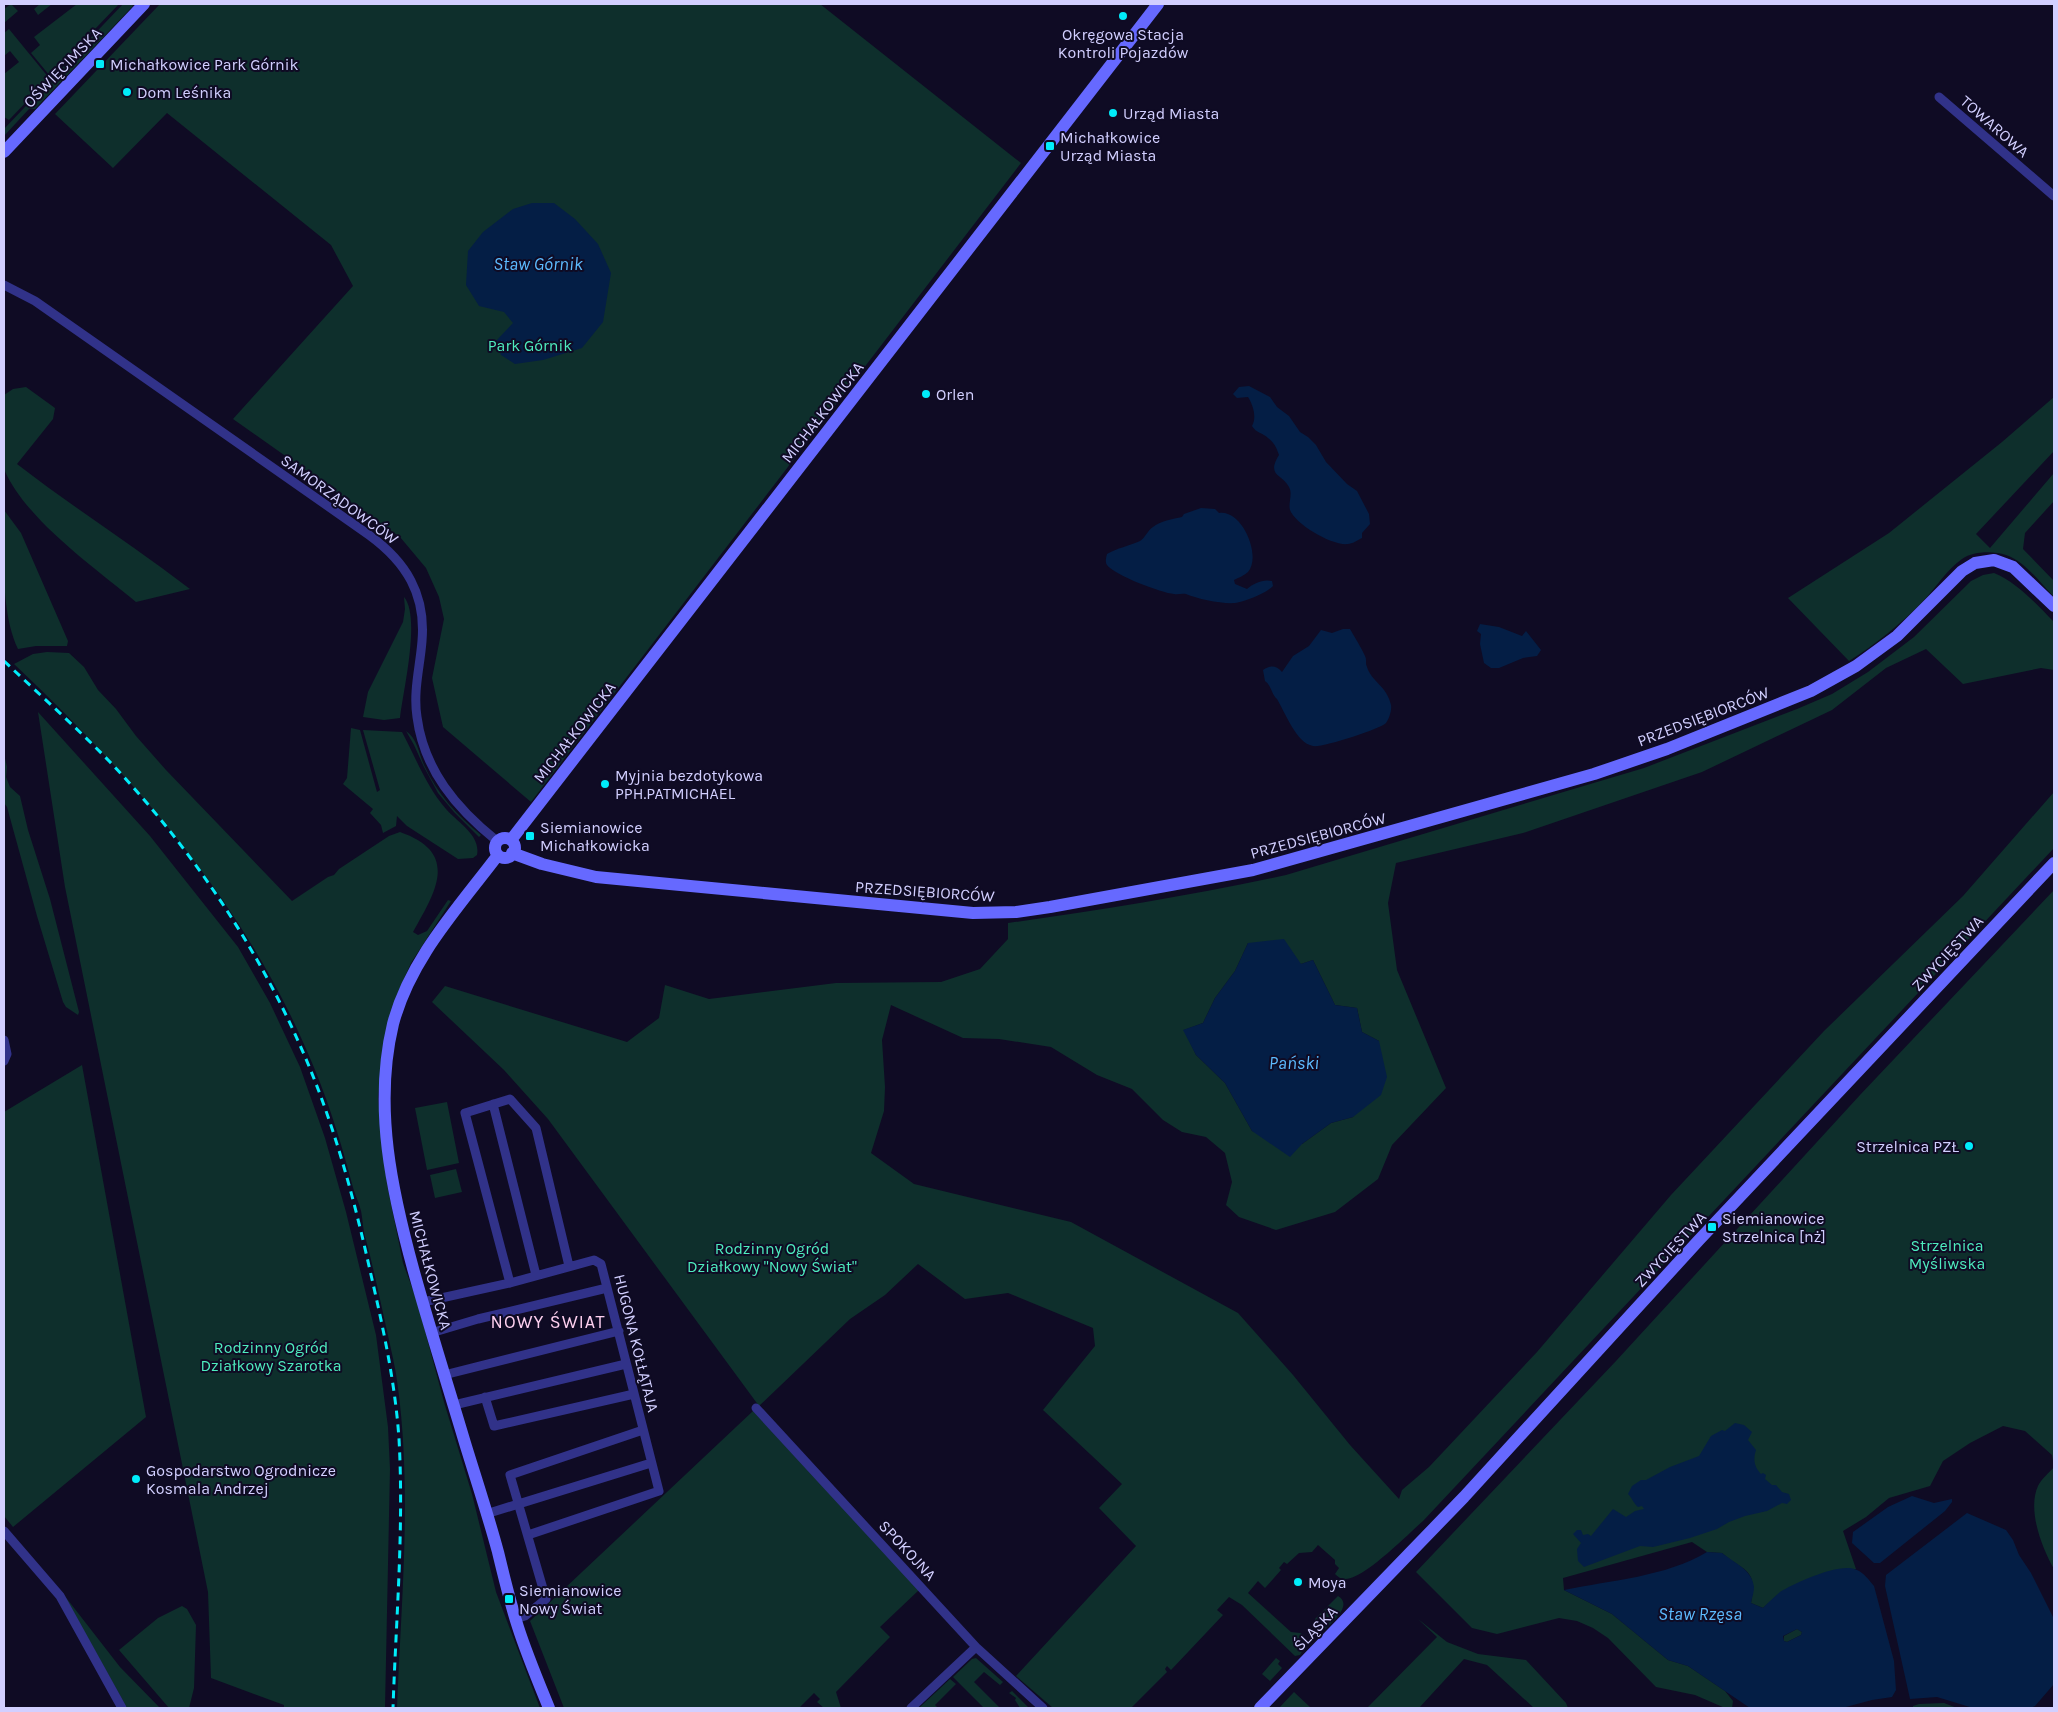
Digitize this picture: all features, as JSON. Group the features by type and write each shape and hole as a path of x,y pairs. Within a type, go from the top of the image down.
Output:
{"street":[{"name":"OŚWIĘCIMSKA","path":"4,152 144,4"},
{"name":"MICHAŁKOWICKA","path":"511,840 1158,4"},
{"name":"TOWAROWA","path":"1938,97 2054,196"},
{"name":"SAMORZĄDOWCÓW","path":"4,285 25,295 43,307 369,535 394,556 412,583 422,613 422,640 416,678 415,704 425,750 437,778 451,798 497,841"},
{"name":"PRZEDSIĘBIORCÓW","path":"512,853 530,861 578,874 636,882 948,911 990,913 1041,908 1253,870 1594,774 1667,749 1803,694 1856,666 1897,636 1962,571 1975,563 1994,560 2013,567 2054,606"},
{"path":"504,838 511,840 514,844 512,853 504,857 498,855 495,848 497,841 504,838"},
{"name":"MICHAŁKOWICKA","path":"498,855 444,926 414,970 401,999 391,1035 386,1086 388,1148 396,1203 422,1302 486,1514 515,1619 549,1708"},
{"name":"ZWYCIĘSTWA","path":"1394,1570 1706,1233 2054,863"},
{"path":"4,1040 8,1054 4,1061"},
{"path":"510,1282 465,1113 510,1099 536,1128 569,1266"},
{"path":"493,1104 536,1275"},
{"name":"HUGONA KOŁŁĄTAJA","path":"422,1302 510,1282 569,1266 598,1261 601,1264 659,1491 528,1535"},
{"path":"432,1333 478,1319 607,1288"},
{"path":"444,1375 619,1331"},
{"path":"454,1405 626,1364"},
{"path":"485,1397 494,1426 634,1394"},
{"name":"SPOKOJNA","path":"756,1408 976,1646 1043,1708"},
{"path":"515,1619 525,1616 546,1599 510,1475 643,1430"},
{"path":"486,1514 651,1463"},
{"path":"4,1531 60,1596 122,1708"},
{"name":"ŚLĄSKA","path":"1260,1708 1394,1570"},
{"path":"911,1708 976,1646"}],"green space":[{"path":"11,4 18,11 4,23 4,9"},
{"path":"40,4 52,4 38,15 34,9"},
{"path":"77,4 119,4 50,76 31,53 40,45 34,37"},
{"path":"123,4 131,4 133,6 35,109 29,109 4,136 4,129"},
{"name":"Park Górnik","path":"160,4 820,4 1021,163 531,802 443,727 432,678 444,619 439,597 426,568 400,537 233,419 353,286 331,245 167,113 113,168 55,114"},
{"path":"9,29 49,78 9,120 4,117 4,74 19,62 10,51 4,56 4,33"},
{"path":"26,387 55,408 53,419 17,464 190,589 136,602 81,558 44,524 28,506 14,488 4,469 4,395 13,389"},
{"path":"2054,397 2054,451 1976,534 1990,548 2054,473 2054,501 2025,533 2023,549 2054,581 2054,597 2032,573 2013,558 1995,553 1972,554 1951,568 1923,601 1897,626 1849,661 1788,598 1889,533 2002,442"},
{"path":"4,510 21,533 68,641 67,646 36,646 18,649 8,617 4,581"},
{"name":"Rodzinny Ogród Działkowy \"Nowy Świat\"","path":"1994,573 2011,582 2054,622 2054,670 2041,668 1963,684 1926,649 1886,668 1832,710 1702,772 1523,833 1396,863 1388,903 1397,970 1446,1088 1392,1145 1378,1179 1335,1212 1276,1230 1239,1217 1226,1205 1232,1182 1225,1153 1206,1137 1182,1132 1163,1120 1132,1089 1097,1075 1051,1047 999,1039 963,1038 891,1005 882,1040 885,1087 884,1111 871,1153 914,1184 1071,1222 1238,1313 1293,1375 1350,1445 1399,1499 1402,1490 1429,1467 1537,1352 1671,1195 1824,1031 1963,896 2054,792 2054,848 1423,1521 1373,1565 1353,1577 1344,1579 1336,1575 1339,1568 1335,1564 1335,1560 1318,1545 1312,1552 1299,1553 1287,1564 1284,1562 1279,1568 1281,1570 1265,1588 1258,1581 1248,1593 1291,1632 1304,1635 1306,1644 1300,1655 1295,1656 1242,1605 1229,1597 1217,1610 1223,1615 1171,1670 1167,1666 1165,1669 1167,1672 1131,1708 1053,1708 1016,1676 1136,1546 1099,1508 1122,1484 1043,1410 1095,1346 1093,1328 1008,1293 965,1299 918,1264 885,1295 850,1319 759,1406 548,1119 504,1070 432,1002 445,986 627,1042 659,1018 665,985 709,999 836,983 941,982 980,969 1008,939 1008,923 1147,902 1286,875 1644,768 1797,709 1832,694 1868,672 1914,637 1971,581 1983,575","holes":["1248,943 1301,964 1313,960 1335,1005 1357,1008 1362,1032 1379,1041 1353,1117 1331,1123 1302,1144 1252,1131 1225,1083 1196,1055 1184,1030 1203,1023 1215,998 1235,971"]},
{"path":"404,597 409,607 411,637 400,718 384,720 363,717 368,692 403,622"},
{"path":"47,652 69,653 84,667 98,690 166,770 292,901 334,875 339,869 389,836 400,832 419,841 431,851 437,862 438,874 435,888 413,932 418,935 427,931 448,900 451,901 411,963 396,997 381,1073 378,1097 387,1184 403,1263 417,1301 444,1402 472,1494 496,1592 540,1708 397,1708 405,1508 402,1428 398,1388 392,1352 364,1233 361,1211 332,1116 307,1051 281,996 217,892 141,796 100,750 14,664 33,654"},
{"name":"Rodzinny Ogród Działkowy Szarotka","path":"38,712 150,836 238,947 270,1003 300,1067 325,1138 346,1212 376,1335 388,1427 390,1469 385,1708 284,1708 284,1705 211,1678 208,1592 65,887"},
{"path":"351,728 360,730 377,792 380,790 363,730 402,732 422,772 439,800 472,835 477,848 477,855 473,858 458,859 407,826 397,816 396,826 383,833 381,825 370,813 373,809 343,784 347,778"},
{"path":"406,731 413,738 429,776 441,795 481,835 479,837 438,793 424,767 414,745"},
{"path":"4,754 7,767 6,777 10,787 20,796 28,830 50,899 79,1012 78,1015 66,1007 63,1002 7,807 4,803"},
{"name":"Strzelnica Myśliwska","path":"2054,890 2054,1467 2052,1455 2025,1431 2003,1426 1970,1443 1943,1461 1930,1486 1889,1498 1866,1517 1843,1531 1856,1569 1841,1569 1781,1592 1763,1608 1751,1603 1753,1583 1751,1577 1743,1568 1722,1553 1707,1552 1692,1542 1563,1578 1564,1590 1612,1614 1668,1660 1688,1666 1725,1691 1733,1701 1732,1708 1725,1708 1695,1695 1656,1687 1608,1638 1593,1628 1577,1621 1559,1618 1497,1634 1472,1628 1416,1572 1616,1361 1860,1095"},
{"path":"82,1065 146,1417 13,1527 4,1516 4,1112"},
{"path":"447,1102 459,1163 427,1170 415,1108"},
{"path":"456,1169 462,1192 435,1198 430,1175"},
{"path":"753,1411 919,1590 880,1627 890,1637 836,1692 841,1708 824,1708 817,1702 820,1699 814,1693 799,1708 564,1708 530,1621"},
{"path":"2054,1467 2054,1569 2037,1529 2034,1506 2038,1486"},
{"path":"64,1595 120,1667 160,1708 127,1708"},
{"path":"1338,1596 1343,1604 1340,1613 1325,1629 1317,1628 1315,1626 1315,1619"},
{"path":"182,1606 187,1609 196,1625 194,1688 189,1708 169,1708 119,1650 158,1618"},
{"path":"1418,1619 1447,1642 1478,1654 1526,1660 1566,1703 1568,1708 1534,1708 1487,1665 1464,1659 1419,1708 1367,1708 1437,1637"},
{"path":"1797,1629 1802,1632 1801,1635 1787,1642 1784,1641 1784,1636"},
{"path":"976,1658 1003,1682 1000,1685 984,1672 974,1682 1000,1708 984,1708 953,1677 972,1659"},
{"path":"1276,1658 1280,1661 1278,1664 1282,1668 1270,1681 1262,1674"},
{"path":"950,1679 956,1684 935,1705 938,1708 920,1707"},
{"path":"1012,1691 1029,1708 1020,1708 1015,1700 1016,1698 1009,1693"},
{"path":"1294,1692 1311,1708 1279,1708"},
{"path":"1944,1703 1957,1708 1913,1708 1913,1706 1919,1704"}],"water":[{"name":"Staw Górnik","path":"532,203 554,203 575,219 598,244 611,273 603,322 582,348 543,360 515,364 501,355 496,341 513,323 504,312 479,306 466,285 468,251 483,232 513,209"},
{"path":"1249,386 1270,397 1277,407 1289,416 1300,432 1316,445 1326,462 1347,484 1357,491 1369,514 1370,524 1362,533 1362,538 1350,544 1333,542 1315,533 1293,516 1290,510 1291,493 1289,487 1276,474 1274,467 1279,455 1276,448 1266,436 1255,430 1252,426 1254,411 1248,397 1237,398 1233,394 1239,387"},
{"path":"1201,508 1215,509 1219,513 1235,518 1247,535 1253,555 1252,565 1247,573 1234,580 1235,584 1247,589 1259,582 1272,581 1273,586 1270,589 1255,597 1235,603 1217,602 1186,594 1168,593 1159,590 1119,574 1107,565 1107,554 1140,541 1159,523 1182,517 1184,514"},
{"path":"1480,624 1499,627 1522,636 1526,631 1541,650 1537,656 1523,658 1499,668 1491,668 1484,663 1480,644 1481,634 1477,631"},
{"path":"1343,629 1350,629 1365,656 1369,672 1389,698 1391,705 1390,714 1386,723 1382,726 1338,741 1313,746 1307,744 1296,733 1265,681 1263,670 1273,666 1282,672 1293,656 1309,646 1321,630 1332,633"},
{"name":"Pański","path":"1284,939 1301,964 1313,960 1335,1005 1357,1008 1362,1032 1379,1041 1387,1077 1381,1095 1353,1117 1331,1123 1302,1144 1290,1157 1252,1131 1225,1083 1196,1055 1183,1030 1203,1023 1215,998 1235,971 1248,943"},
{"path":"1735,1423 1744,1425 1752,1432 1748,1440 1756,1450 1754,1460 1756,1466 1761,1474 1766,1475 1765,1479 1772,1485 1776,1485 1782,1492 1789,1494 1791,1500 1787,1504 1782,1503 1767,1511 1745,1516 1717,1529 1690,1538 1653,1547 1640,1546 1584,1567 1578,1561 1577,1549 1581,1543 1573,1534 1577,1530 1581,1530 1583,1535 1588,1534 1591,1536 1613,1509 1626,1517 1635,1511 1644,1509 1642,1506 1638,1507 1628,1494 1632,1486 1670,1467 1699,1456 1711,1436 1722,1430 1725,1431"},
{"path":"1912,1496 1934,1503 1952,1499 1952,1502 1945,1511 1880,1563 1874,1563 1852,1543 1853,1532 1888,1507"},
{"path":"1967,1513 2006,1530 2031,1573 2054,1619 2054,1684 2035,1706 2030,1708 1973,1708 1937,1697 1910,1699 1885,1586 1886,1575"},
{"name":"Staw Rzęsa","path":"1707,1552 1722,1553 1742,1567 1750,1576 1754,1587 1751,1603 1763,1608 1780,1592 1818,1574 1841,1568 1860,1571 1874,1586 1894,1661 1896,1690 1892,1697 1842,1708 1750,1708 1688,1666 1668,1660 1612,1614 1564,1590 1638,1577 1691,1560","holes":["1797,1629 1802,1632 1801,1635 1787,1642 1784,1641 1783,1636"]}],"railway":[{"path":"4,661 110,762 165,825 191,859 216,894 261,967 299,1043 321,1097 348,1181 379,1309 397,1417 401,1506 393,1708"}],"place":[{"name":"Okręgowa Stacja Kontroli Pojazdów","path":"1123,16"},
{"name":"Michałkowice Park Górnik","path":"100,64"},
{"name":"Dom Leśnika","path":"127,92"},
{"name":"Urząd Miasta","path":"1113,113"},
{"name":"Michałkowice Urząd Miasta","path":"1050,146"},
{"name":"Orlen","path":"926,394"},
{"name":"Myjnia bezdotykowa PPH.PATMICHAEL","path":"605,784"},
{"name":"Siemianowice Michałkowicka","path":"530,836"},
{"name":"Strzelnica PZŁ","path":"1969,1146"},
{"name":"Siemianowice Strzelnica [nż]","path":"1712,1227"},
{"name":"Gospodarstwo Ogrodnicze Kosmala Andrzej","path":"136,1479"},
{"name":"Moya","path":"1298,1582"},
{"name":"Siemianowice Nowy Świat","path":"509,1599"}],"district":[{"name":"NOWY ŚWIAT","path":"548,1322"}]}
